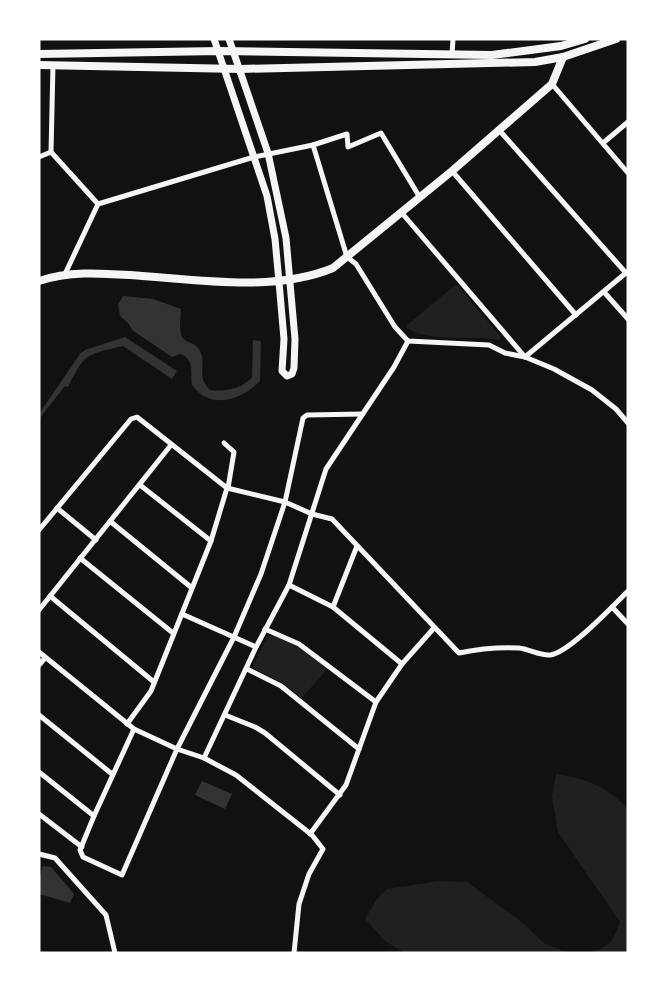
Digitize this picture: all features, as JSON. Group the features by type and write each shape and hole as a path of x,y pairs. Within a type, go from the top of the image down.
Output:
{"main road":[{"path":"39,54 219,51 492,55 561,46 585,39"},
{"path":"39,65 240,69 536,62 563,57 616,39"},
{"path":"39,281 65,274 99,273 261,283 290,281 326,272 452,171 552,84 563,57"}],"street":[{"path":"214,39 267,196 275,239 284,339 282,371 287,376 292,374 294,368 295,339 286,238 268,153 230,39"},
{"path":"452,55 453,39"},
{"path":"53,65 51,152 98,204"},
{"path":"552,84 628,173"},
{"path":"603,143 628,122"},
{"path":"499,130 627,272 525,357"},
{"path":"65,274 98,204 268,153 313,145 347,134 348,147 381,134 419,196"},
{"path":"313,145 347,257 356,264 395,327 408,341 489,345 505,354 525,357 554,369 592,390 616,409 628,423"},
{"path":"39,157 51,152"},
{"path":"452,171 576,315"},
{"path":"401,212 525,357"},
{"path":"604,292 628,319"},
{"path":"204,758 288,585 326,469 394,367 408,341"},
{"path":"134,729 80,850 83,857 122,875 177,749 234,637 261,574 285,502 303,418 307,415 363,414"},
{"path":"39,530 131,419 137,417 228,488 285,502 312,514 332,519 459,653 520,648 550,655 563,651 628,591"},
{"path":"127,724 151,691 211,541 228,488 234,452 224,443"},
{"path":"39,610 171,445"},
{"path":"140,485 211,541"},
{"path":"57,508 96,540"},
{"path":"111,522 192,588"},
{"path":"333,607 357,546"},
{"path":"80,558 173,633"},
{"path":"288,585 333,607 402,664"},
{"path":"51,596 154,682"},
{"path":"612,608 628,624"},
{"path":"182,614 256,647"},
{"path":"310,834 346,785 376,702 402,664 434,628"},
{"path":"265,629 299,644 376,702"},
{"path":"39,652 134,729 177,749 204,758 236,775 310,834 323,849 309,874 299,904 294,953"},
{"path":"39,665 45,658"},
{"path":"247,669 281,686 358,749"},
{"path":"39,714 112,774"},
{"path":"225,715 255,727 340,795"},
{"path":"40,775 94,816"},
{"path":"39,814 82,847"},
{"path":"39,854 55,858 106,915 115,953"}],"shaded area":[{"path":"457,285 501,337 499,340 429,336 407,328 407,325"},
{"path":"123,296 153,299 181,309 182,337 199,349 203,380 210,390 232,389 252,378 253,340 261,341 260,381 244,393 226,400 208,398 192,385 191,366 185,356 180,354 172,357 132,330 120,316 118,304"},
{"path":"125,337 177,371 172,379 123,346 101,351 84,361 68,387 65,386 39,419 39,414 80,354 85,350"},
{"path":"273,635 300,648 327,669 302,698 281,682 255,669 253,665 267,637"},
{"path":"556,774 578,778 604,789 628,809 628,953 589,953 610,943 620,922 558,832 552,797"},
{"path":"202,781 232,794 225,809 195,795"},
{"path":"43,866 51,867 74,894 70,903 39,894 39,879"},
{"path":"439,881 467,882 523,923 545,944 569,953 405,953 385,941 365,919 377,899 387,889"}]}
